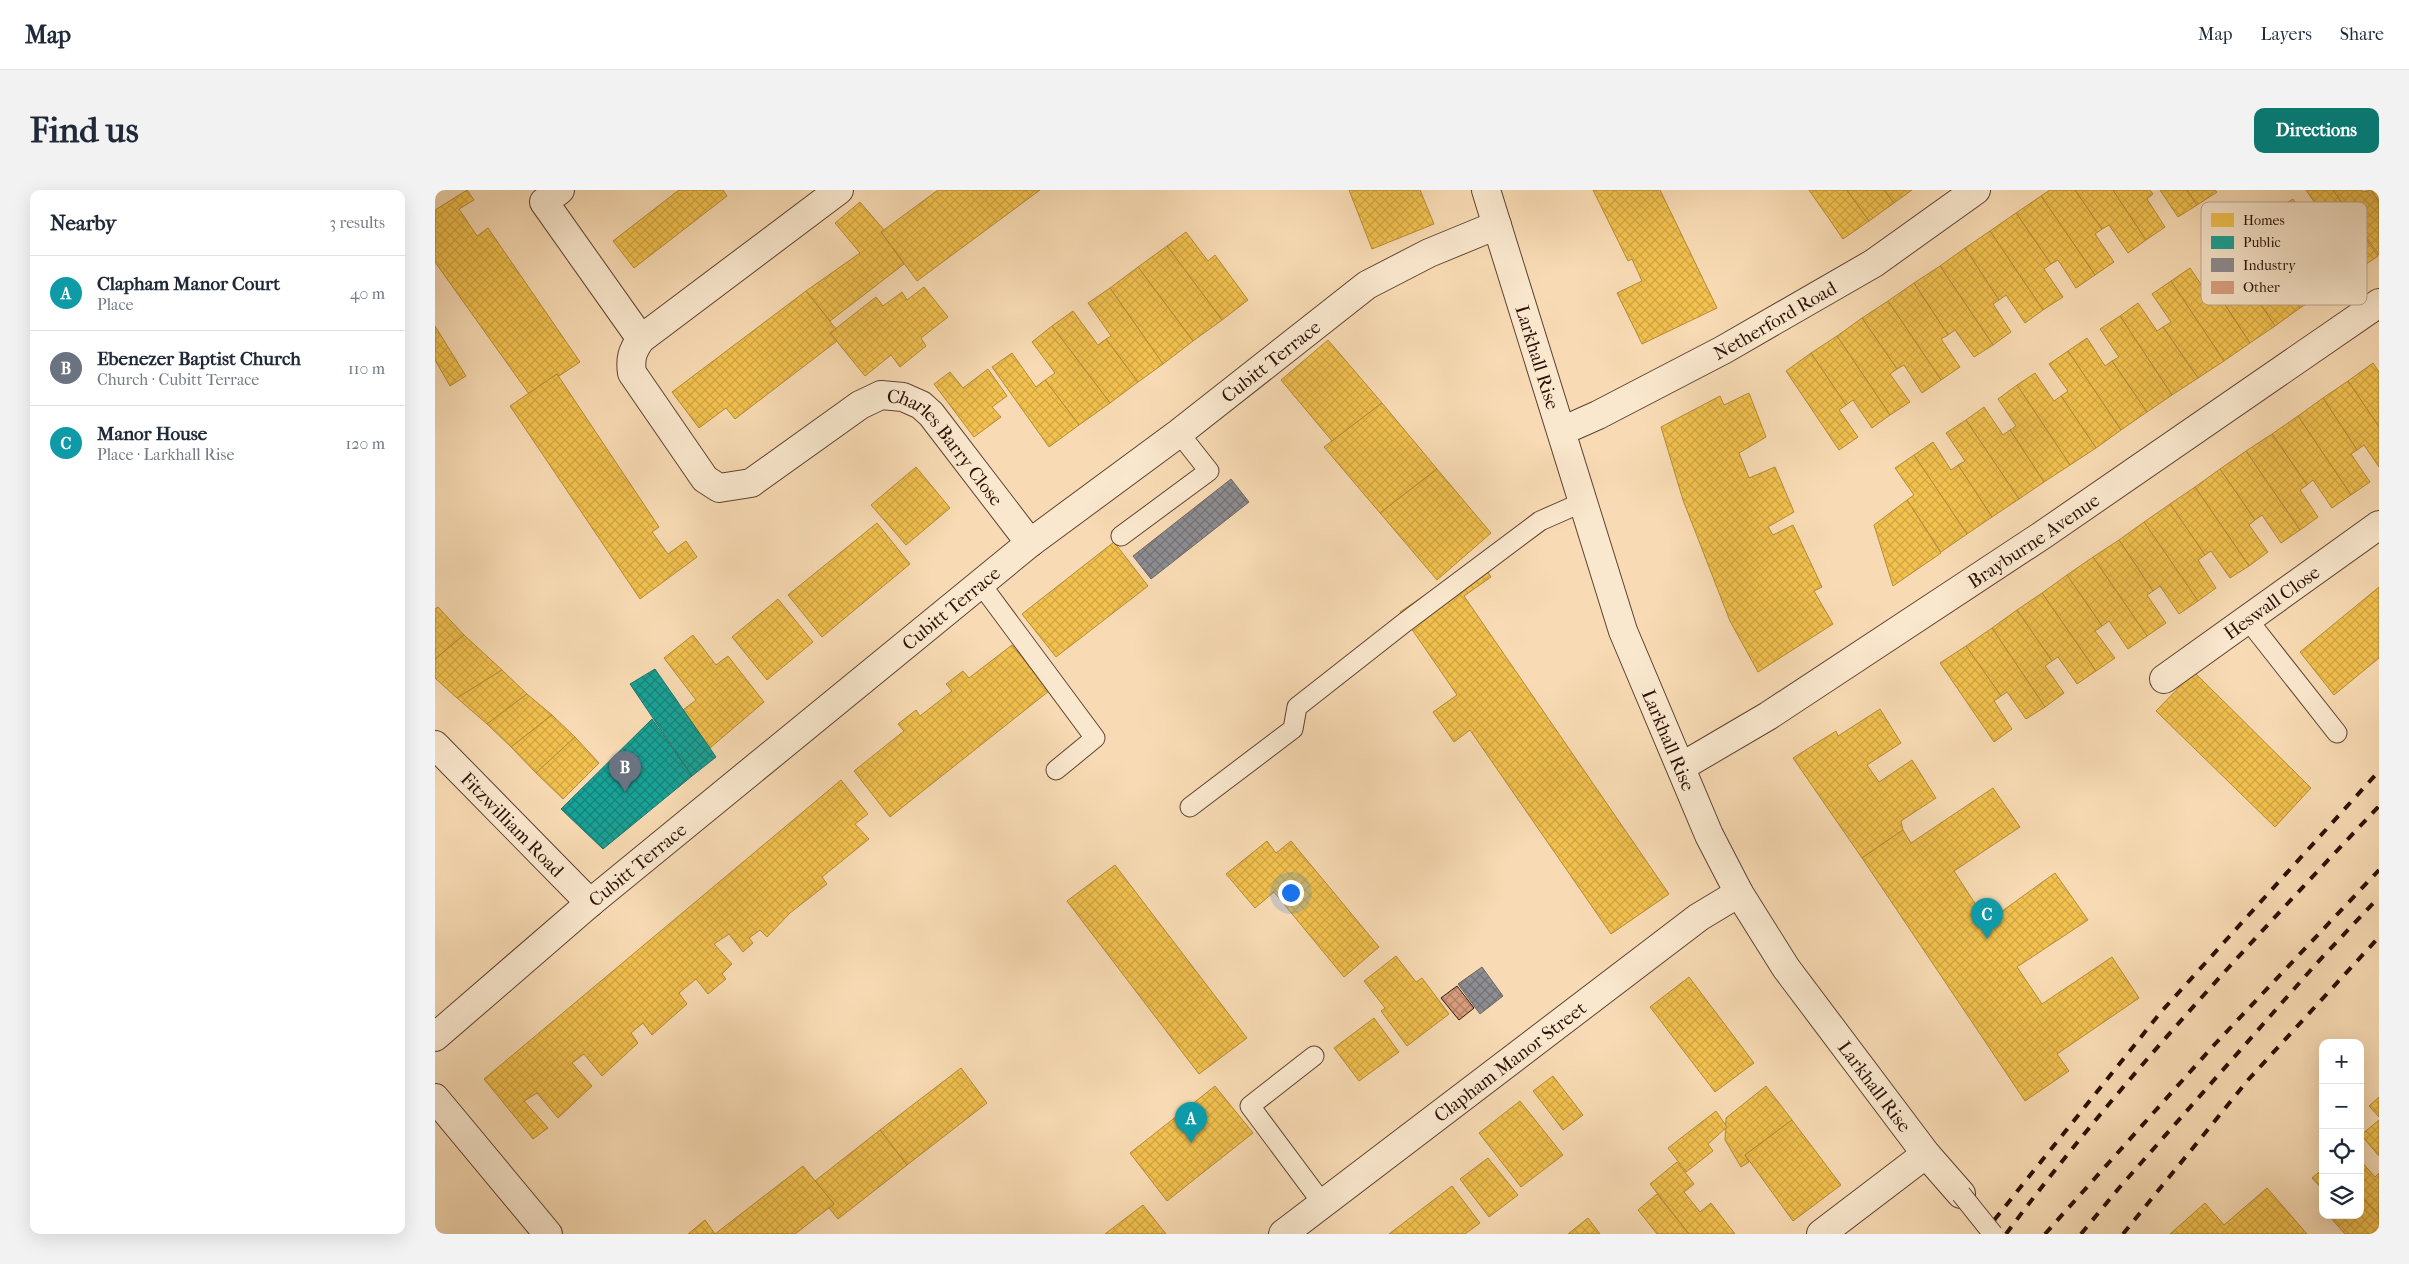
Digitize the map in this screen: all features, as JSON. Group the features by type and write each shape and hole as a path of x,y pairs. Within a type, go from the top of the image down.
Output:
{"street":[{"path":"561,190 544,202 641,339"},
{"name":"Charles Barry Close","path":"839,190 641,339 631,356 632,373 705,479 719,488 734,488 751,483 773,470 861,405 881,395 903,397 921,405 931,414 1030,543"},
{"name":"Larkhall Rise","path":"1486,190 1623,630 1709,835 1739,892 1786,968 1926,1154 1961,1194"},
{"name":"Netherford Road","path":"1561,431 1598,416 1723,350 1857,272 1976,190"},
{"name":"Cubitt Terrace","path":"435,1037 590,903 980,583 1030,543 1179,433 1367,285 1429,253 1497,225"},
{"name":"Brayburne Avenue","path":"1681,767 1768,716 2045,534 2379,303"},
{"name":"Heswall Close","path":"2164,679 2379,525"},
{"name":"Fitzwilliam Road","path":"435,745 590,903"},
{"name":"Clapham Manor Street","path":"1283,1234 1691,923 1739,892"},
{"path":"435,1098 548,1234"},
{"path":"1821,1234 1926,1154"}],"lane":[{"path":"1121,536 1209,471 1179,433"},
{"path":"1190,807 1293,729 1297,706 1540,521 1583,502"},
{"path":"980,583 1095,738 1056,770"},
{"path":"2248,620 2337,733"},
{"path":"1314,1056 1250,1106 1323,1204"},
{"path":"1961,1194 1993,1234"}],"building: Homes":[{"path":"467,190 474,200 459,209 477,236 488,228 580,362 559,376 557,374 529,394 435,262 435,210"},
{"path":"679,190 723,190 727,196 634,268 613,241"},
{"path":"938,190 1040,190 917,281 881,232"},
{"path":"1349,190 1420,190 1434,224 1372,249"},
{"path":"1593,190 1660,190 1717,308 1642,344 1617,293 1642,281 1632,259 1628,261"},
{"path":"1809,190 1847,190 1869,221 1843,239"},
{"path":"1847,190 1884,190 1894,203 1869,221"},
{"path":"1884,190 1912,190 1894,203"},
{"path":"2050,190 2075,190 2102,229 2095,234 2114,262 2095,275 2041,196"},
{"path":"2075,190 2113,190 2146,240 2128,253 2109,225 2102,229"},
{"path":"2113,190 2150,190 2153,194 2147,199 2165,227 2146,240"},
{"path":"2160,190 2187,190 2197,205 2178,217"},
{"path":"2187,190 2215,190 2217,192 2201,202 2197,205"},
{"path":"2306,190 2333,190 2341,202 2314,202"},
{"path":"2333,190 2361,190 2363,192 2371,190 2379,202 2379,255 2367,238 2367,202 2341,202"},
{"path":"2371,190 2379,190 2379,202"},
{"path":"2041,196 2095,275 2076,288 2058,260 2051,264 2016,213"},
{"path":"860,202 884,230 881,232 904,264 830,321 806,291 860,253 835,223"},
{"path":"2016,213 2051,264 2044,269 2063,297 2043,310 1990,231"},
{"path":"1990,231 2043,310 2025,323 2006,295 1999,300 1965,248"},
{"path":"1186,232 1208,261 1215,255 1248,300 1222,320 1167,246"},
{"path":"2367,240 2378,256 2367,264"},
{"path":"1167,246 1222,320 1193,341 1138,267"},
{"path":"1965,248 1999,300 1993,304 2011,332 1993,345 1940,266"},
{"path":"1940,266 1993,345 1974,357 1955,330 1948,335 1914,283"},
{"path":"1138,267 1193,341 1163,364 1110,288"},
{"path":"2190,268 2201,284 2201,305 2225,305 2250,343 2224,361 2171,281"},
{"path":"2171,281 2224,361 2198,378 2163,327 2171,322 2152,294"},
{"path":"1914,283 1948,335 1941,339 1960,367 1941,380 1888,301"},
{"path":"924,287 948,317 921,338 926,346 900,367 891,355 865,376 830,333 876,297 883,306 902,292 907,300"},
{"path":"1110,288 1163,364 1138,382 1106,339 1111,336 1088,303"},
{"path":"806,291 836,329 830,333 837,341 735,419 726,408 699,428 672,392"},
{"path":"1888,301 1941,380 1922,393 1904,365 1897,369 1862,318"},
{"path":"2138,303 2157,331 2163,327 2198,378 2172,395 2120,316"},
{"path":"2225,305 2261,305 2275,326 2250,343"},
{"path":"2261,305 2298,305 2300,308 2275,326"},
{"path":"1073,311 1098,345 1106,339 1138,382 1110,403 1052,326"},
{"path":"2120,316 2172,395 2147,412 2112,361 2119,357 2100,329"},
{"path":"1862,318 1897,369 1890,374 1910,402 1890,415 1837,336"},
{"path":"435,326 466,376 450,386 435,360"},
{"path":"1052,326 1110,403 1079,425 1045,380 1055,373 1032,342"},
{"path":"1837,336 1890,415 1872,428 1853,400 1846,405 1811,353"},
{"path":"2087,338 2105,366 2112,361 2147,412 2121,430 2068,351"},
{"path":"1328,340 1382,403 1332,441 1281,380"},
{"path":"2068,351 2121,430 2096,448 2061,396 2068,391 2049,364"},
{"path":"1012,353 1036,387 1045,380 1079,425 1049,447 992,367"},
{"path":"1811,353 1846,405 1839,410 1858,437 1839,450 1786,371"},
{"path":"2373,363 2379,372 2379,427 2348,381"},
{"path":"988,369 1007,396 992,407 1001,417 974,437 934,384 950,372 963,388"},
{"path":"2035,373 2054,401 2061,396 2096,448 2070,465 2017,385"},
{"path":"557,374 659,527 652,532 668,554 686,541 697,557 640,599 510,406"},
{"path":"2348,381 2379,427 2379,467 2364,445 2357,450 2323,398"},
{"path":"2017,385 2070,465 2044,482 2010,430 2016,426 1998,399"},
{"path":"1749,393 1766,437 1739,453 1749,478 1775,467 1794,512 1768,527 1773,535 1793,525 1822,587 1814,591 1833,624 1758,672 1730,621 1683,500 1661,427 1720,396 1724,405"},
{"path":"2323,398 2357,450 2351,454 2370,482 2351,495 2298,416"},
{"path":"1382,403 1437,469 1380,513 1324,447"},
{"path":"1984,407 2003,435 2010,430 2044,482 2019,499 1966,420"},
{"path":"2298,416 2351,495 2332,508 2313,480 2307,485 2272,434"},
{"path":"1966,420 2019,499 1992,517 1958,465 1965,461 1946,433"},
{"path":"2272,434 2307,485 2300,490 2318,517 2300,530 2246,451"},
{"path":"1933,442 1951,470 1958,465 1992,517 1967,534 1914,455"},
{"path":"2246,451 2300,530 2281,543 2262,515 2255,520 2220,469"},
{"path":"1914,455 1967,534 1941,552 1907,500 1914,495 1895,468"},
{"path":"916,467 950,508 906,545 871,505"},
{"path":"1437,469 1491,533 1437,580 1380,513"},
{"path":"2220,469 2255,520 2249,525 2268,552 2249,566 2195,487"},
{"path":"2195,487 2249,566 2230,578 2211,551 2205,555 2170,504"},
{"path":"1907,500 1941,553 1893,586 1874,525"},
{"path":"2170,504 2205,555 2198,560 2216,588 2198,601 2144,522"},
{"path":"2144,522 2198,601 2179,614 2160,586 2153,591 2119,540"},
{"path":"877,523 910,564 822,637 788,595"},
{"path":"2119,540 2153,591 2147,595 2166,623 2147,636 2093,557"},
{"path":"1114,542 1148,586 1056,657 1022,614"},
{"path":"2093,557 2147,636 2128,649 2109,621 2102,626 2067,575"},
{"path":"1479,558 1491,577 1464,596 1669,894 1611,934 1470,730 1454,742 1433,712 1457,695 1400,612"},
{"path":"2067,575 2102,626 2095,631 2115,658 2096,671 2042,593"},
{"path":"2379,587 2379,658 2334,695 2300,652"},
{"path":"2042,593 2096,671 2077,684 2058,657 2052,661 2017,610"},
{"path":"778,599 813,642 767,680 732,637"},
{"path":"438,607 464,635 435,659 435,609"},
{"path":"2017,610 2052,661 2045,666 2064,693 2045,707 1992,628"},
{"path":"1992,628 2045,707 2026,719 2007,692 2001,696 1966,646"},
{"path":"464,635 502,670 457,698 435,678 435,659"},
{"path":"693,635 716,665 728,656 764,702 710,748 683,710 696,700 664,658"},
{"path":"1012,645 1049,691 890,817 854,771 904,731 898,724 916,710 920,716 952,691 946,684 963,671 969,678"},
{"path":"1966,646 2001,696 1994,701 2012,729 1994,742 1940,663"},
{"path":"502,670 527,694 487,724 457,698"},
{"path":"2194,672 2311,788 2275,827 2156,711"},
{"path":"527,694 552,715 511,747 487,724"},
{"path":"1880,709 1901,743 1867,765 1879,782 1912,760 1936,798 1901,821 1903,830 1862,858 1793,758 1836,731 1838,736"},
{"path":"552,715 575,737 536,773 511,747"},
{"path":"575,737 599,763 563,799 536,773"},
{"path":"841,780 868,814 855,824 869,839 822,877 827,884 790,913 767,937 760,930 749,938 753,943 743,952 729,934 714,944 732,964 722,974 726,979 708,994 696,979 679,993 687,1004 652,1035 643,1023 631,1033 638,1043 602,1076 584,1054 572,1063 592,1086 558,1118 537,1093 524,1101 548,1128 533,1139 484,1079"},
{"path":"1993,788 2020,827 1954,871 1987,922 2055,873 2088,920 2017,967 2042,1004 2112,957 2139,998 2057,1054 2069,1071 2025,1101 1862,858 1903,830 1911,843"},
{"path":"1267,841 1276,853 1291,841 1379,947 1344,977 1274,892 1255,908 1226,874"},
{"path":"1115,865 1247,1038 1199,1074 1067,901"},
{"path":"1396,956 1416,982 1422,978 1449,1014 1407,1046 1381,1011 1385,1008 1364,981"},
{"path":"1689,977 1754,1063 1715,1092 1650,1007"},
{"path":"1374,1018 1399,1052 1359,1081 1334,1048"},
{"path":"961,1068 987,1103 907,1165 880,1130"},
{"path":"1553,1076 1583,1115 1563,1130 1533,1091"},
{"path":"1215,1086 1253,1133 1167,1201 1130,1153"},
{"path":"1766,1086 1792,1120 1745,1155 1749,1162 1741,1167 1725,1140 1726,1118"},
{"path":"2379,1097 2379,1117 2369,1106"},
{"path":"1520,1101 1563,1155 1521,1187 1479,1133"},
{"path":"1716,1111 1727,1127 1708,1144 1713,1151 1686,1172 1668,1148"},
{"path":"1792,1120 1841,1185 1793,1221 1745,1155"},
{"path":"2379,1120 2379,1156 2364,1138 2364,1132"},
{"path":"880,1130 907,1165 838,1219 829,1208 834,1204 815,1181"},
{"path":"1488,1158 1518,1195 1489,1217 1460,1179"},
{"path":"1677,1162 1694,1184 1684,1192 1700,1212 1711,1203 1735,1234 1689,1234 1650,1184"},
{"path":"2364,1165 2375,1177 2379,1173 2379,1216 2364,1199"},
{"path":"803,1166 834,1204 795,1234 715,1234"},
{"path":"2319,1172 2319,1186 2312,1178"},
{"path":"1452,1186 1480,1223 1465,1234 1389,1234"},
{"path":"2267,1188 2307,1234 2170,1234 2205,1203 2224,1225"},
{"path":"1657,1194 1689,1234 1657,1234 1638,1210"},
{"path":"2364,1199 2379,1216 2379,1234 2345,1234 2332,1219 2364,1219"},
{"path":"1143,1205 1166,1234 1105,1234"},
{"path":"1588,1218 1600,1234 1568,1234"},
{"path":"705,1220 715,1234 688,1234"}],"building: Public":[{"path":"655,669 716,757 692,776 630,684"},
{"path":"652,719 692,776 603,849 561,809"}],"building: Industry":[{"path":"1231,479 1249,502 1151,579 1133,556"},
{"path":"1482,967 1503,996 1480,1014 1458,984"}],"building: Other":[{"path":"1457,986 1474,1008 1459,1020 1441,998"}],"railway":[{"path":"1983,1234 2161,1012 2379,771"},
{"path":"2006,1234 2139,1068 2234,962 2379,806"},
{"path":"2045,1234 2215,1044 2379,870"},
{"path":"2081,1234 2119,1188 2316,964 2379,897"},
{"path":"2123,1234 2248,1080 2379,937"}],"place":[{"name":"Ebenezer Baptist Church","path":"625,792"},
{"name":"Manor House","path":"1987,939"},
{"name":"Clapham Manor Court","path":"1191,1143"}]}
